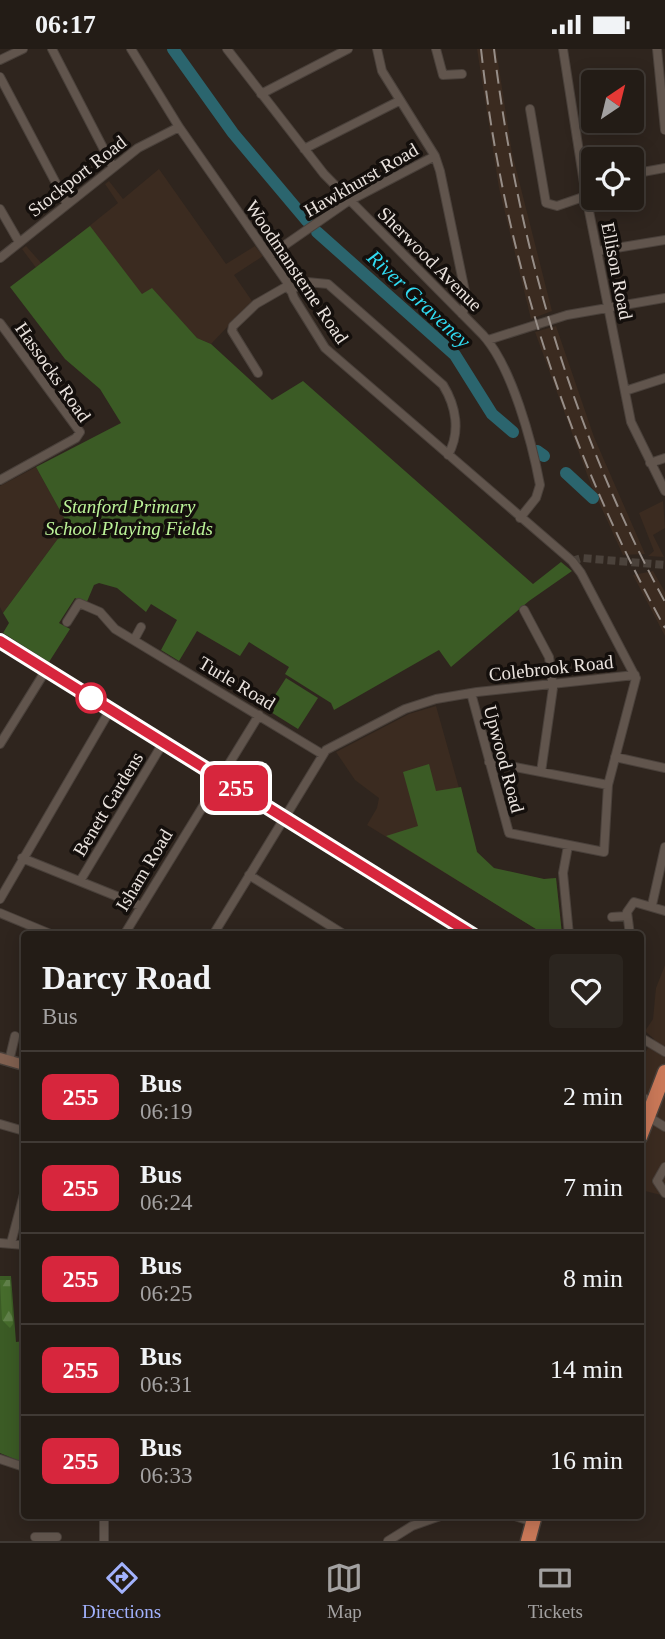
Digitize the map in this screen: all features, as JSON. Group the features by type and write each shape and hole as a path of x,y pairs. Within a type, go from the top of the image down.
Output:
{"highway":[{"path":"644,1126 647,1117 646,1099 665,1072"},
{"path":"527,1541 534,1519"}],"street":[{"path":"0,60 23,49"},
{"path":"52,49 113,167"},
{"name":"Woodmansterne Road","path":"131,49 179,127 269,256 325,348 572,561 635,675"},
{"name":"Sherwood Avenue","path":"227,49 304,149 351,201 488,340 509,376 540,485 534,501 520,518"},
{"path":"261,94 348,49"},
{"path":"377,49 382,71 435,156 467,300 467,308 462,314"},
{"path":"436,49 443,75 462,74"},
{"name":"Ellison Road","path":"563,49 582,147"},
{"path":"657,49 665,130"},
{"path":"0,77 67,204"},
{"path":"304,149 399,101"},
{"path":"530,109 546,203 557,206 581,198"},
{"path":"522,124 532,122"},
{"name":"Stockport Road","path":"0,257 143,145 179,127"},
{"name":"Hawkhurst Road","path":"269,256 351,201 435,156"},
{"path":"644,172 665,168"},
{"path":"0,209 19,242"},
{"name":"Ellison Road","path":"589,210 633,428 665,491"},
{"path":"598,251 665,240"},
{"path":"258,373 232,331 233,326 256,304 289,287 315,281 328,284 443,385 450,397 455,425 448,455"},
{"path":"488,340 567,315 665,298"},
{"name":"Hassocks Road","path":"0,323 79,430 76,438 0,480"},
{"path":"625,391 665,378"},
{"path":"650,463 665,458"},
{"name":"Turle Road","path":"67,622 79,603 100,612 113,627 322,754"},
{"path":"524,610 549,657 553,684 541,772"},
{"path":"134,640 141,628"},
{"path":"0,642 467,931"},
{"path":"0,744 46,670"},
{"path":"569,931 563,873 568,846 599,852 605,850 608,785 635,675"},
{"name":"Colebrook Road","path":"322,754 410,707 471,693 635,675"},
{"name":"Upwood Road","path":"471,693 509,833 568,846"},
{"path":"0,899 110,710"},
{"name":"Isham Road","path":"126,931 259,715"},
{"name":"Benett Gardens","path":"80,881 163,743"},
{"path":"215,931 322,754"},
{"path":"615,757 665,768"},
{"path":"489,762 608,785"},
{"path":"652,905 665,847"},
{"path":"22,858 141,906"},
{"path":"249,875 339,931"},
{"path":"630,931 627,916 634,902 652,905 665,911"},
{"path":"0,913 43,931"},
{"path":"612,918 627,916"},
{"path":"15,1036 4,1059 21,1064"},
{"path":"644,1039 665,1052"},
{"path":"647,1117 665,1127"},
{"path":"0,1123 21,1130"},
{"path":"665,1167 657,1181 665,1193"},
{"path":"11,1244 21,1206"},
{"path":"0,1243 21,1245"},
{"path":"0,1459 21,1466"},
{"path":"104,1519 104,1541"},
{"path":"388,1541 412,1526 432,1519"},
{"path":"35,1537 57,1537"}],"shaded area":[{"path":"477,49 496,49 512,153 552,311 531,319 499,188"},
{"path":"159,169 226,264 255,246 263,256 234,275 252,301 211,344 197,338 152,289 142,295 116,262 37,269 22,249 26,246 42,264 118,203 105,184 109,181 123,199"},
{"path":"556,326 594,437 645,554 623,555 591,485 535,332"},
{"path":"36,467 68,525 3,613 0,607 0,486"},
{"path":"663,501 665,528 653,535 664,557 648,556 654,551 639,513"},
{"path":"653,571 665,592 665,636 633,575"},
{"path":"436,706 477,852 494,869 544,879 556,878 562,931 539,931 367,825 377,808 379,798 355,780 336,752 409,714"},
{"path":"665,965 665,1196 644,1191 644,1054 654,1039 645,1031 653,1019 656,988"}],"green space":[{"name":"Stanford Primary School Playing Fields","path":"90,226 142,294 152,288 197,338 211,344 272,400 303,381 533,584 561,562 572,571 529,601 451,667 439,650 334,710 331,703 285,674 289,667 249,642 240,656 197,631 179,661 161,650 177,620 151,604 146,612 117,588 99,583 94,585 86,604 75,598 59,623 70,629 49,662 3,633 9,623 3,613 68,525 36,467 121,423 100,389 65,359 10,287"},
{"path":"286,678 318,698 298,729 266,709"},
{"path":"429,764 436,791 461,787 477,852 494,868 544,879 556,878 562,931 539,931 386,836 418,826 403,772"},
{"path":"354,853 481,931 476,931"},
{"path":"0,1276 11,1276 16,1342 21,1341 21,1462 0,1453"},
{"path":"0,1280 10,1280 13,1324 10,1328 2,1320"}],"waterway":[{"name":"River Graveney","path":"173,49 233,133 307,221"},
{"name":"River Graveney","path":"317,232 455,355 492,414 513,432"},
{"name":"River Graveney","path":"537,451 544,456"},
{"name":"River Graveney","path":"566,473 593,498"}],"tunnel":[{"path":"572,561 582,558 665,565"}],"railway":[{"path":"481,49 505,200 544,347 569,420 598,491 665,628"},
{"path":"494,49 517,192 553,333 602,470 665,602"}],"bus line":[{"name":"255","path":"0,641 467,931"}]}
